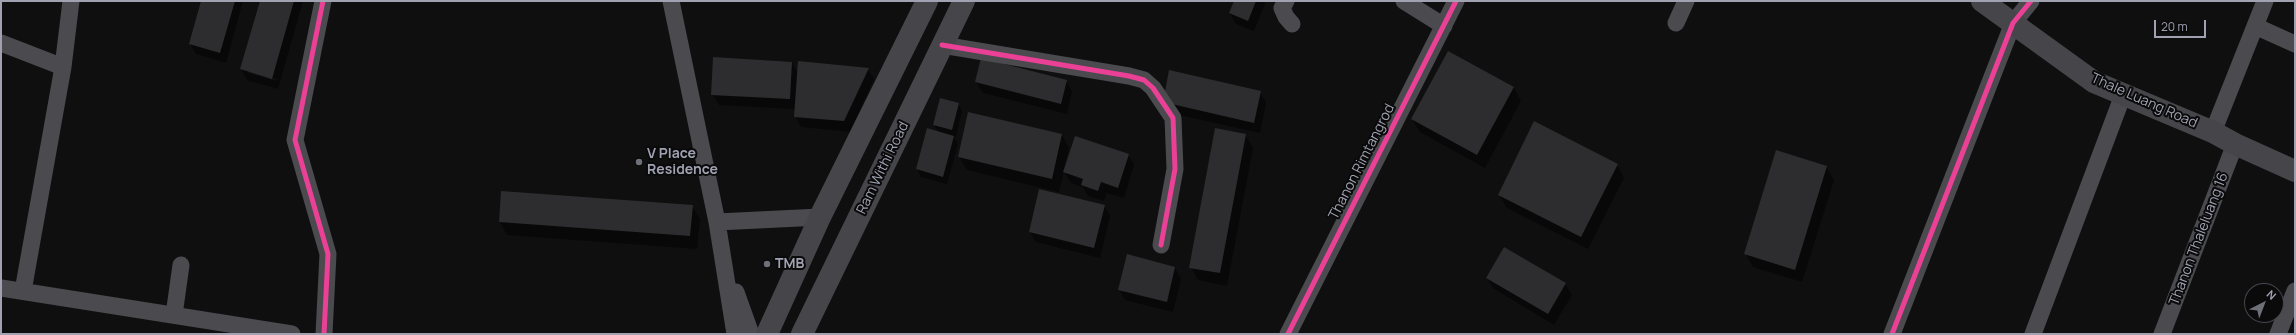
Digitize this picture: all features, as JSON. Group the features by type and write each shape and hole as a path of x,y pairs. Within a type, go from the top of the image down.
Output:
{"main road":[{"path":"767,334 820,217 927,1"},
{"name":"Ram Withi Road","path":"802,334 964,1"},
{"name":"Thale Luang Road","path":"1982,1 2094,82 2213,132 2235,144 2295,171"}],"street":[{"path":"23,291 63,67 71,1"},
{"path":"323,1 295,140 328,254 324,334"},
{"path":"671,1 717,222 735,334"},
{"path":"1286,1 1282,8 1286,17 1292,24"},
{"path":"1404,1 1444,26"},
{"name":"Thanon Rimtangrod","path":"1288,334 1456,1"},
{"path":"1676,23 1686,1"},
{"path":"1892,334 2013,24 2030,1"},
{"path":"2213,132 2265,1"},
{"path":"2255,26 2295,44"},
{"path":"1,43 63,67"},
{"path":"942,45 1129,76 1144,80 1153,88 1173,118 1175,169 1161,245"},
{"path":"2033,334 2123,95"},
{"name":"Thanon Thaleluang 16","path":"2162,334 2235,144"},
{"path":"717,222 820,217"},
{"path":"724,260 751,334"},
{"path":"174,315 181,266"},
{"path":"1,288 292,334"},
{"path":"2278,334 2295,291"}],"building":[{"path":"201,1 235,1 220,53 189,44"},
{"path":"260,1 294,1 272,79 240,69"},
{"path":"1234,1 1256,1 1248,21 1229,13"},
{"path":"1448,51 1514,87 1477,155 1411,119"},
{"path":"713,57 792,62 790,99 711,95"},
{"path":"981,58 1067,80 1061,104 975,82"},
{"path":"798,61 869,68 844,121 794,117"},
{"path":"1169,70 1261,91 1254,123 1163,102"},
{"path":"940,98 959,103 952,130 933,125"},
{"path":"968,112 1062,134 1052,179 958,157"},
{"path":"1534,121 1618,164 1581,237 1498,195"},
{"path":"927,128 954,136 943,177 916,169"},
{"path":"1215,128 1246,134 1220,273 1189,268"},
{"path":"1075,136 1129,154 1118,188 1101,182 1098,191 1081,185 1083,179 1063,172"},
{"path":"1776,150 1827,166 1795,270 1744,254"},
{"path":"1039,189 1105,205 1094,248 1029,232"},
{"path":"501,191 693,205 690,236 499,222"},
{"path":"1504,247 1566,283 1548,314 1486,278"},
{"path":"1127,254 1175,267 1167,302 1118,290"}],"cycle path":[{"path":"323,1 295,140 328,254 324,334"},
{"path":"1288,334 1456,1"},
{"path":"1892,334 2013,23 2031,1"},
{"path":"942,45 1129,76 1144,80 1153,88 1173,118 1175,169 1161,245"}],"place":[{"name":"V Place Residence","path":"639,162"},
{"name":"TMB","path":"767,264"}]}
